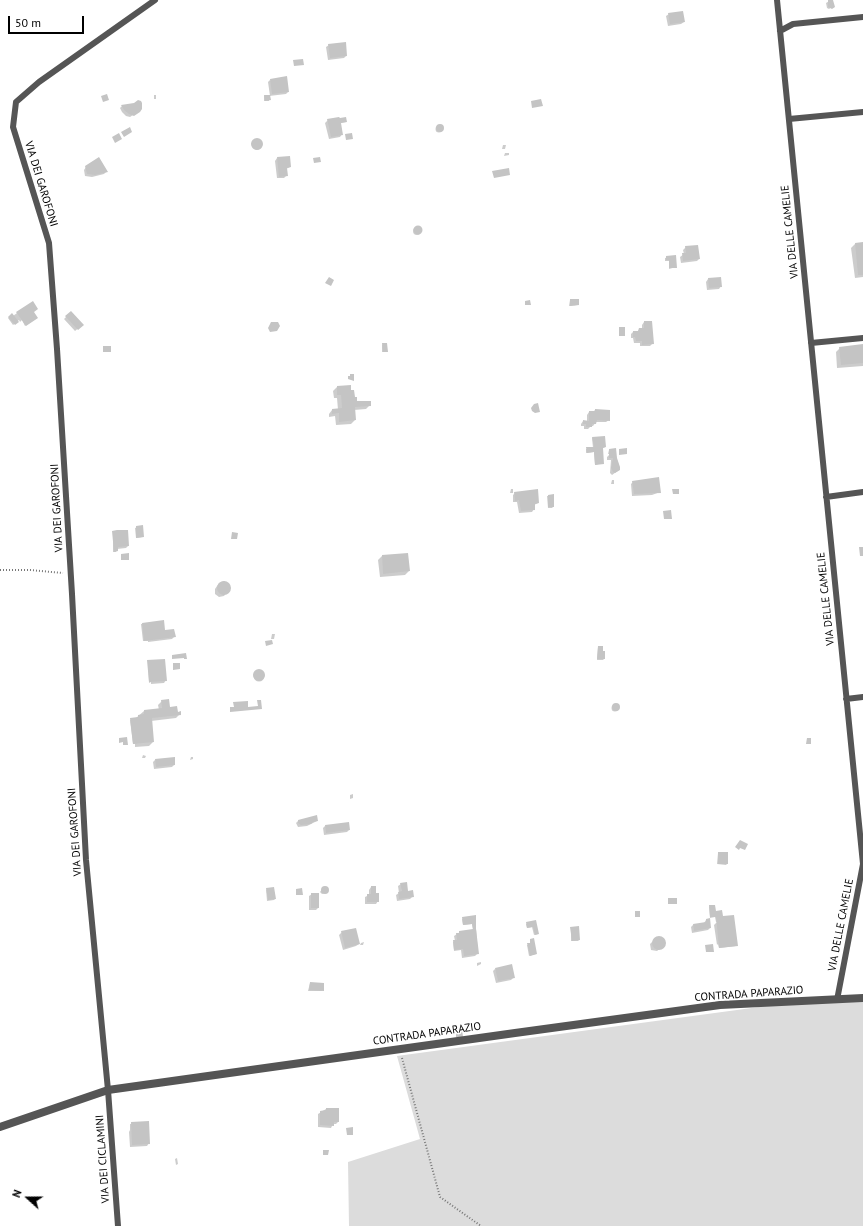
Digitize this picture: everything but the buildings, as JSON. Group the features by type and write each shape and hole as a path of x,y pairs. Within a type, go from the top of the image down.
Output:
{"street":[{"name":"CONTRADA PAPARAZIO","path":"0,1127 108,1090 720,1005 863,998"}],"lane":[{"name":"VIA DEI GAROFONI","path":"108,1090 86,860 58,349 49,243 13,127 16,102 39,82 155,0"},
{"name":"VIA DELLE CAMELIE","path":"777,0 846,699 860,805 863,864 837,1000"},
{"path":"780,30 793,24 863,17"},
{"path":"789,119 863,112"},
{"path":"811,343 863,338"},
{"path":"826,497 863,492"},
{"path":"846,699 863,697"},
{"name":"VIA DEI CICLAMINI","path":"108,1090 118,1226"}],"path":[{"path":"0,570 30,570 71,574"},
{"path":"399,1049 440,1196 482,1226"}],"shaded area":[{"path":"863,1000 863,1226 349,1226 348,1162 420,1139 397,1056 796,1002"}]}
